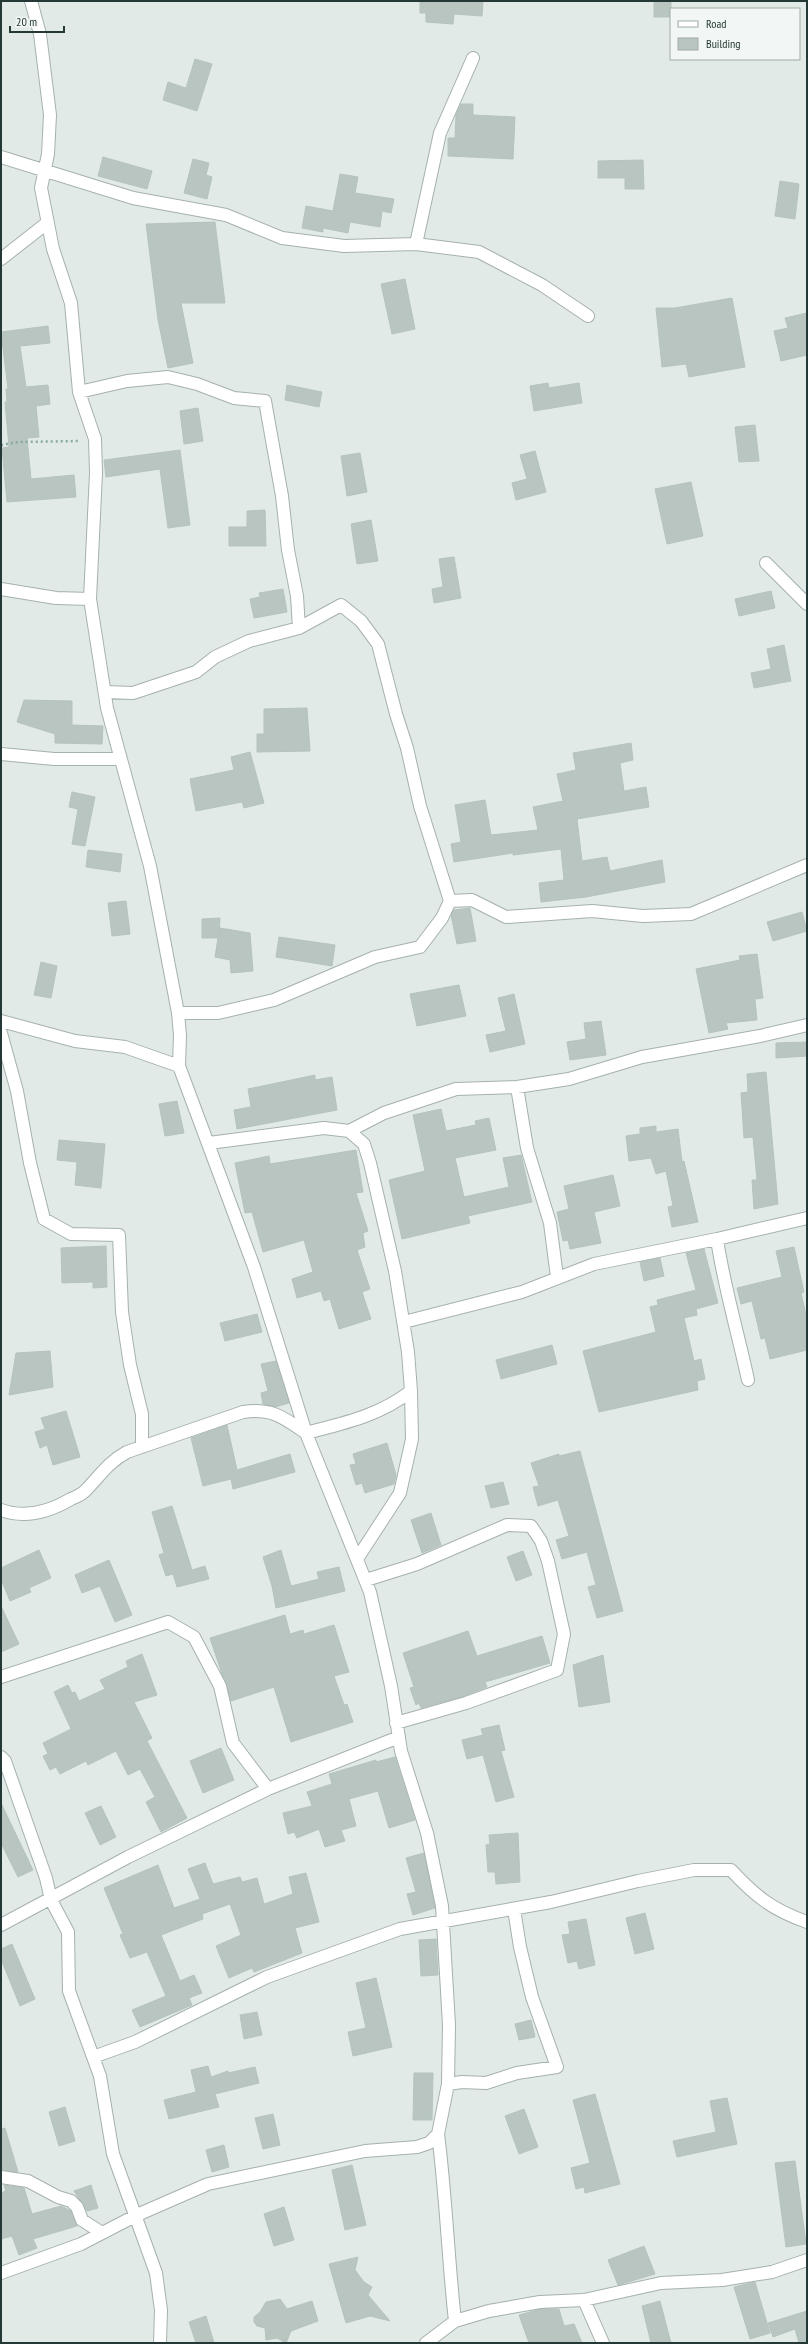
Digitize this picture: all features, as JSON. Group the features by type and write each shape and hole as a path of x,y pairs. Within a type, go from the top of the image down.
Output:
{"street":[{"path":"31,1 40,34 50,115 48,154 43,168 41,188 53,249 71,303 79,392 95,439 96,473 90,599 105,692 120,759 150,866 178,1013 180,1035 179,1066 209,1143 254,1268 306,1433 366,1580 377,1623 401,1751 428,1833 442,1906 449,2025 448,2084 438,2134 444,2182 449,2265 455,2320"},
{"path":"416,244 440,133 473,58"},
{"path":"1,157 43,168 133,198 226,215 282,238 344,246 416,244 479,252 542,285 588,316"},
{"path":"1,259 47,223"},
{"path":"79,392 127,381 168,377 197,384 234,398 265,401 282,496 288,550 297,596 299,628"},
{"path":"766,563 807,604"},
{"path":"1,589 56,598 90,599"},
{"path":"105,692 133,693 196,672 215,657 249,641 299,628 341,605 361,621 378,644 396,714 407,748 420,806 450,901 442,918 420,947 375,957 274,1000 218,1013 178,1013"},
{"path":"1,754 54,759 120,759"},
{"path":"450,901 472,900 506,917 592,911 643,916 691,914 807,865"},
{"path":"1,1021 75,1041 125,1047 179,1066"},
{"path":"209,1143 324,1128 349,1131 384,1113 456,1089 517,1088 569,1079 642,1057 760,1036 807,1025"},
{"path":"1,1033 17,1090 30,1163 44,1219 71,1234 119,1235 122,1312 130,1365 142,1414 142,1447"},
{"path":"517,1088 527,1148 550,1223 557,1277"},
{"path":"349,1131 364,1144 370,1163 395,1271 404,1322 411,1392 412,1439 400,1493 357,1559"},
{"path":"404,1322 522,1292 557,1277 594,1264 717,1239 807,1218"},
{"path":"717,1239 724,1281 735,1318 748,1380"},
{"path":"1,1510 14,1515 33,1514 56,1508 84,1492 112,1460 142,1447 243,1412 258,1410 280,1415 306,1433 357,1420 393,1406 411,1392"},
{"path":"366,1580 416,1564 507,1525 531,1526 542,1541 548,1561 564,1634 557,1670 466,1703 396,1722"},
{"path":"1,1677 168,1622 194,1637 220,1686 233,1743 268,1789"},
{"path":"1,1926 128,1857 268,1789 399,1737"},
{"path":"1,1757 5,1761 46,1878 51,1900 68,1932 69,1990 100,2076 113,2154 137,2215 156,2273 160,2310 160,2343"},
{"path":"93,2057 135,2042 267,1976 400,1929 514,1909 694,1870 731,1870 751,1892 775,1908 807,1922"},
{"path":"448,2084 462,2082 486,2083 517,2074 557,2068 532,1997 514,1909"},
{"path":"1,2273 80,2244 137,2215 208,2184 365,2151 417,2146 429,2143 438,2134"},
{"path":"1,2178 28,2181 58,2197 71,2201 77,2207 82,2220 102,2233"},
{"path":"426,2343 455,2320 540,2302 584,2300 661,2283 722,2280 772,2272 807,2260"},
{"path":"584,2300 603,2343"}],"path":[{"path":"1,445 18,442 66,442 95,439"}],"building":[{"path":"420,1 483,1 482,16 454,14 453,24 426,22 426,13 420,13"},
{"path":"654,1 671,1 670,17 654,17"},
{"path":"195,59 212,64 197,111 163,100 168,82 186,88"},
{"path":"461,104 473,104 473,115 515,117 513,159 448,156 448,138 455,138 456,115"},
{"path":"103,157 152,171 147,189 98,176"},
{"path":"193,159 209,163 206,175 212,177 207,199 184,193"},
{"path":"643,160 644,189 625,189 625,178 598,178 598,161"},
{"path":"340,174 358,177 355,193 394,199 391,213 382,211 380,227 350,222 348,233 323,228 323,232 302,228 306,206 333,211"},
{"path":"780,181 799,184 795,219 775,216"},
{"path":"215,222 225,303 181,303 193,363 168,368 158,320 146,224"},
{"path":"405,279 415,329 392,334 381,284"},
{"path":"732,298 745,367 689,377 686,364 662,367 656,308 675,308"},
{"path":"807,313 807,355 781,361 774,331 788,328 785,318"},
{"path":"48,326 50,343 20,346 26,387 48,385 50,404 36,406 39,437 27,438 31,479 74,475 76,497 7,502 2,448 9,447 5,402 7,402 6,389 8,389 1,332"},
{"path":"548,383 549,388 579,383 582,403 534,411 530,386"},
{"path":"287,385 322,392 319,407 285,400"},
{"path":"198,408 203,441 184,444 180,411"},
{"path":"755,425 759,461 739,462 735,427"},
{"path":"180,450 190,525 168,528 160,469 106,477 104,460"},
{"path":"535,451 546,492 516,500 512,483 527,479 520,455"},
{"path":"360,453 367,492 347,496 341,456"},
{"path":"691,482 703,536 667,544 655,489"},
{"path":"265,510 266,546 229,546 229,527 247,527 247,511"},
{"path":"371,520 378,561 357,564 351,524"},
{"path":"454,557 461,598 434,603 432,589 443,587 439,559"},
{"path":"283,589 287,612 254,618 250,599 260,597 259,593"},
{"path":"771,591 775,608 739,616 735,599"},
{"path":"784,645 791,681 754,688 751,673 771,669 767,649"},
{"path":"24,700 72,701 72,725 103,726 102,744 55,743 55,734 17,722"},
{"path":"307,708 310,751 257,752 257,734 264,734 264,709"},
{"path":"631,743 633,760 620,763 624,791 646,787 649,807 577,819 582,861 607,857 610,871 662,860 665,882 586,897 541,902 539,883 564,880 561,849 513,855 513,853 454,862 451,844 461,842 455,805 485,800 491,835 538,830 533,807 563,801 557,774 576,770 573,753"},
{"path":"250,752 264,803 244,808 242,802 196,811 190,779 234,770 231,757"},
{"path":"72,792 95,797 85,846 72,844 78,809 69,807"},
{"path":"88,850 122,854 120,872 86,867"},
{"path":"126,901 130,934 112,936 108,903"},
{"path":"470,908 476,941 457,944 451,915 454,910"},
{"path":"802,912 807,931 773,941 767,922"},
{"path":"220,918 219,934 220,928 250,933 253,971 231,973 230,960 215,957 218,938 202,938 202,919"},
{"path":"279,937 335,945 332,966 276,957"},
{"path":"757,954 763,998 755,999 757,1020 726,1023 728,1029 709,1033 696,969 740,960 739,956"},
{"path":"41,962 57,966 51,998 34,995"},
{"path":"459,985 466,1016 417,1026 410,994"},
{"path":"514,994 525,1044 490,1052 486,1035 506,1031 498,998"},
{"path":"601,1021 606,1055 570,1060 567,1042 586,1039 584,1023"},
{"path":"807,1042 807,1056 776,1058 776,1043"},
{"path":"766,1072 778,1204 754,1209 752,1180 757,1180 753,1137 744,1138 741,1093 748,1092 747,1074"},
{"path":"315,1075 315,1080 332,1077 337,1110 237,1129 234,1110 251,1107 248,1089"},
{"path":"177,1101 184,1133 165,1136 159,1104"},
{"path":"441,1109 446,1131 476,1125 475,1121 489,1118 496,1150 455,1158 464,1197 509,1187 503,1158 521,1155 532,1202 468,1216 470,1223 402,1239 389,1180 425,1171 413,1115"},
{"path":"656,1126 656,1132 678,1129 682,1162 684,1161 698,1222 672,1227 668,1207 673,1206 666,1171 656,1174 651,1158 629,1161 626,1136 640,1134 640,1128"},
{"path":"59,1140 105,1144 101,1188 75,1185 77,1162 57,1160"},
{"path":"356,1150 363,1192 356,1193 368,1231 363,1233 365,1247 357,1250 370,1289 362,1292 371,1319 339,1329 330,1299 324,1301 321,1291 297,1298 292,1279 313,1272 304,1240 263,1252 252,1212 245,1213 235,1163 269,1156 270,1164"},
{"path":"613,1175 620,1206 594,1212 601,1243 570,1249 568,1240 563,1241 557,1212 569,1209 564,1186"},
{"path":"106,1246 107,1287 93,1288 93,1282 62,1283 61,1248"},
{"path":"794,1247 804,1292 801,1293 807,1319 807,1350 770,1359 765,1338 761,1339 752,1301 741,1304 737,1288 782,1277 776,1251"},
{"path":"704,1249 718,1303 696,1309 697,1315 684,1318 694,1361 701,1359 705,1379 697,1381 698,1390 599,1412 583,1351 656,1332 650,1307 658,1305 657,1300 696,1290 686,1253"},
{"path":"660,1258 664,1276 644,1281 640,1262"},
{"path":"257,1314 262,1332 225,1341 220,1323"},
{"path":"552,1345 557,1364 501,1379 496,1360"},
{"path":"50,1351 53,1387 9,1395 16,1353"},
{"path":"276,1361 289,1403 275,1407 263,1404 261,1393 268,1391 261,1364"},
{"path":"66,1411 80,1457 53,1465 47,1445 40,1448 35,1432 45,1429 41,1418"},
{"path":"227,1425 237,1470 290,1454 295,1472 233,1489 231,1479 203,1486 191,1438"},
{"path":"387,1443 396,1475 394,1484 365,1493 362,1483 356,1485 350,1465 356,1464 353,1454"},
{"path":"580,1451 623,1611 597,1618 588,1587 596,1585 587,1552 562,1559 556,1540 569,1536 558,1500 538,1506 533,1487 539,1486 531,1463 559,1454 559,1456"},
{"path":"503,1482 509,1504 491,1508 485,1486"},
{"path":"172,1506 192,1570 205,1566 209,1579 177,1587 173,1574 166,1576 159,1555 164,1553 152,1512"},
{"path":"431,1513 441,1545 422,1553 411,1520"},
{"path":"39,1550 51,1578 29,1588 31,1592 10,1601 1,1579 1,1568"},
{"path":"281,1550 291,1586 319,1579 317,1572 339,1567 345,1591 276,1608 272,1586 263,1557"},
{"path":"523,1551 532,1575 516,1581 507,1557"},
{"path":"109,1560 132,1615 115,1622 100,1586 82,1593 75,1575"},
{"path":"1,1606 19,1644 1,1652"},
{"path":"285,1615 290,1634 303,1630 304,1634 334,1625 349,1672 334,1676 344,1705 347,1704 353,1722 291,1742 274,1687 231,1701 210,1638"},
{"path":"468,1631 477,1656 542,1636 550,1663 485,1682 487,1687 464,1696 421,1708 419,1703 416,1705 410,1688 414,1687 403,1653"},
{"path":"142,1654 157,1695 134,1702 152,1738 147,1741 187,1818 161,1832 146,1802 155,1797 140,1769 128,1775 116,1751 88,1765 86,1761 60,1774 56,1767 50,1770 43,1756 48,1754 43,1743 71,1729 54,1692 68,1685 72,1693 75,1692 79,1701 105,1689 100,1680 128,1667 126,1661"},
{"path":"603,1655 610,1702 579,1707 573,1665"},
{"path":"499,1725 505,1750 501,1751 514,1797 496,1802 483,1755 467,1759 462,1740 483,1735 481,1729"},
{"path":"221,1748 234,1780 203,1793 190,1761"},
{"path":"395,1757 415,1820 389,1828 378,1791 349,1799 356,1826 341,1830 345,1841 325,1847 319,1829 297,1838 294,1832 288,1834 283,1813 312,1806 307,1792 332,1784 329,1774 376,1760 376,1762"},
{"path":"1,1803 33,1870 18,1877 1,1843"},
{"path":"101,1806 116,1837 100,1845 85,1813"},
{"path":"518,1833 520,1882 496,1884 495,1872 488,1872 486,1845 490,1844 489,1835"},
{"path":"424,1853 435,1908 413,1915 407,1894 416,1892 406,1858"},
{"path":"205,1863 213,1884 240,1877 242,1882 257,1878 264,1904 293,1894 289,1877 306,1873 319,1922 295,1928 302,1953 254,1972 252,1968 229,1978 216,1946 241,1935 230,1904 202,1914 203,1919 161,1935 180,1981 194,1975 202,1993 189,1998 192,2005 140,2027 132,2010 166,1996 147,1952 130,1958 120,1935 123,1934 104,1888 158,1865 174,1908 200,1899 188,1869"},
{"path":"645,1913 654,1949 635,1954 626,1918"},
{"path":"586,1919 595,1965 579,1969 577,1961 568,1963 562,1935 570,1934 568,1922"},
{"path":"436,1939 438,1975 421,1976 419,1940"},
{"path":"12,1944 35,1999 20,2006 1,1959 1,1949"},
{"path":"376,1978 392,2047 353,2056 348,2032 366,2028 356,1983"},
{"path":"257,2012 262,2035 244,2039 240,2015"},
{"path":"531,2020 535,2037 519,2040 515,2024"},
{"path":"208,2066 211,2077 228,2071 228,2073 255,2067 259,2083 215,2094 219,2107 169,2119 164,2100 196,2092 191,2070"},
{"path":"414,2073 433,2073 432,2120 413,2120"},
{"path":"595,2094 620,2184 585,2193 584,2187 576,2189 571,2168 590,2163 573,2100"},
{"path":"727,2098 737,2144 677,2157 673,2141 716,2132 710,2101"},
{"path":"65,2107 75,2141 59,2146 49,2112"},
{"path":"524,2109 538,2147 519,2154 505,2116"},
{"path":"273,2114 280,2145 263,2149 255,2118"},
{"path":"5,2128 18,2172 1,2170 1,2129"},
{"path":"224,2145 229,2167 212,2172 206,2150"},
{"path":"795,2161 806,2244 786,2247 775,2163"},
{"path":"352,2165 366,2225 345,2230 332,2170"},
{"path":"4,2185 24,2188 32,2214 61,2206 71,2211 77,2226 33,2239 37,2248 19,2255 12,2236 1,2239 1,2193 6,2191"},
{"path":"91,2185 98,2208 87,2211 74,2191"},
{"path":"284,2207 294,2240 274,2246 264,2214"},
{"path":"644,2246 655,2274 618,2285 608,2260"},
{"path":"358,2257 355,2270 364,2282 372,2287 368,2295 390,2321 370,2316 346,2323 329,2264"},
{"path":"755,2282 770,2333 750,2339 734,2287"},
{"path":"280,2299 287,2309 312,2301 318,2321 291,2331 286,2343 277,2338 266,2340 265,2328 257,2326 254,2322 254,2317 260,2312 266,2302"},
{"path":"660,2301 671,2343 651,2343 642,2306"},
{"path":"541,2309 559,2309 564,2326 574,2324 582,2343 529,2343 519,2315"},
{"path":"807,2311 807,2343 799,2343 795,2329 773,2337 768,2323"},
{"path":"206,2316 214,2343 196,2343 189,2322"}]}
